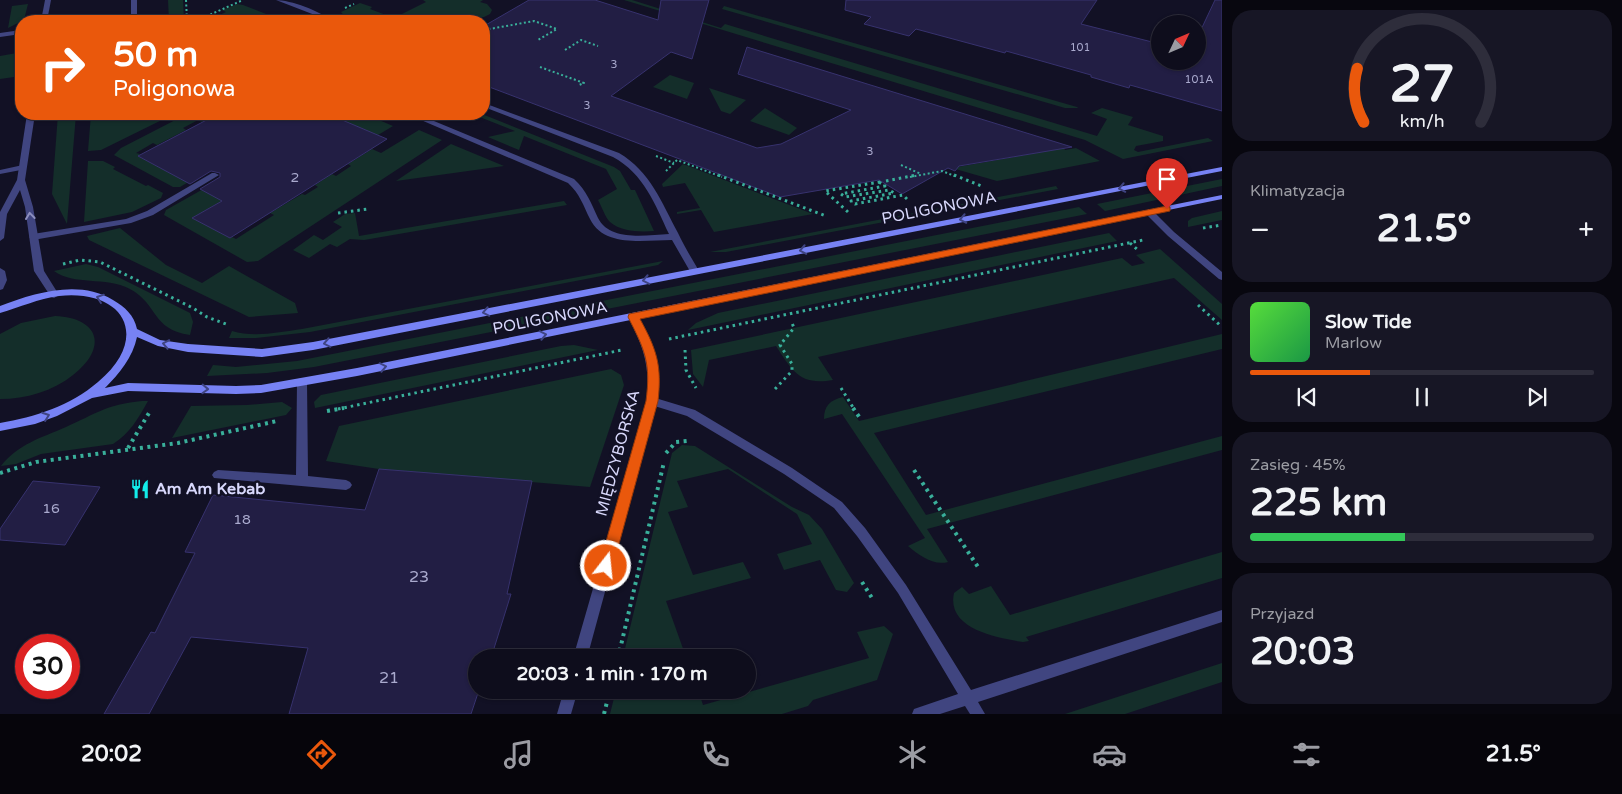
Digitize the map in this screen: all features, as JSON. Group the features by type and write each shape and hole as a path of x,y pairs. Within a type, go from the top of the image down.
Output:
{"street":[{"path":"45,15 48,0"},
{"path":"134,0 134,15"},
{"path":"279,0 319,15"},
{"path":"0,35 15,33"},
{"path":"490,107 630,162 642,174 694,271"},
{"path":"0,238 3,214 21,180 30,120"},
{"path":"425,120 571,181 582,190 600,229 615,236 675,237"},
{"path":"0,172 23,167"},
{"name":"POLIGONOWA","path":"132,331 158,342 188,348 262,353 313,346 1222,169"},
{"path":"32,237 128,221 150,213 215,175"},
{"path":"21,180 29,207 32,237 39,271 54,294"},
{"name":"POLIGONOWA","path":"88,395 128,387 236,390 261,389 302,382 633,317 1222,197"},
{"path":"1149,212 1171,234 1222,277"},
{"path":"0,271 2,280 0,287"},
{"path":"0,310 27,300 54,294 92,295 111,301 126,314 132,331 130,347 122,361 111,376 88,395 67,408 44,418 18,425 0,427"},
{"name":"MIĘDZYBORSKA","path":"583,649 652,401 655,378 652,358 648,344 633,317"},
{"path":"302,382 302,480"},
{"path":"652,401 691,413 788,471 838,505 862,532 902,589 978,714"},
{"path":"218,475 302,480 346,485"},
{"path":"919,714 1222,616"},
{"path":"564,714 568,699"}],"path":[{"path":"186,0 187,15"},
{"path":"209,15 243,0"},
{"path":"490,29 534,21 557,29 538,40"},
{"path":"566,50 581,40 598,46"},
{"path":"540,67 584,83 579,85"},
{"path":"649,154 674,163"},
{"path":"669,168 677,160 826,216"},
{"path":"901,165 922,174"},
{"path":"848,212 825,192 942,171 984,187"},
{"path":"883,182 885,186 841,194 845,197 889,190 894,193 851,201 855,204 903,196 909,201"},
{"path":"338,213 368,209"},
{"path":"0,473 36,462 178,444 749,321 1222,225"},
{"path":"1198,305 1222,327"},
{"path":"775,389 792,371 792,364 780,345 794,328 792,323"},
{"path":"841,388 860,418"},
{"path":"620,649 667,451 676,442 692,440"},
{"path":"914,470 978,567"},
{"path":"857,574 872,598"},
{"path":"604,714 608,699"}],"green space":[{"path":"168,0 183,0 184,15 169,15"},
{"path":"423,0 483,0 480,2 487,4 492,10 488,15 400,15 426,2"},
{"path":"624,0 632,0 721,28 725,24 1097,136 1107,119 1091,113 1102,108 1133,117 1128,125 1163,136 1163,141 1136,146 1134,150 1138,152 1208,138 1213,141 1123,159 1085,140"},
{"path":"360,3 372,7 370,9 386,15 344,15 341,12"},
{"path":"28,4 25,15 15,15 15,24 8,28 12,6"},
{"path":"237,4 269,15 220,15 226,12 222,10"},
{"path":"724,6 1078,108 1065,108 722,9"},
{"path":"15,53 14,77 0,79 0,56"},
{"path":"670,75 694,83 687,99 653,87"},
{"path":"709,88 746,100 730,114 721,111"},
{"path":"765,108 797,128 789,135 750,121"},
{"path":"490,117 614,167 620,171 631,190 635,190 654,231 625,230 608,220 598,200 617,189 606,169 524,136 519,150 488,137 515,131 487,120 490,120"},
{"path":"58,120 76,120 67,224 52,194"},
{"path":"91,120 162,120 101,150 88,151"},
{"path":"175,120 198,120 183,128 186,130 157,145 153,143 136,153 140,154 138,156 170,173 207,171 180,187 173,187 114,155 121,148"},
{"path":"322,120 379,120 393,126 378,135 299,133"},
{"path":"419,130 442,140 258,261 247,262 164,215 166,210 221,179 223,200 193,218 230,238 236,239 274,215 270,213 318,187 315,185 332,174 336,176 351,166 348,164 372,149 381,153"},
{"path":"451,144 504,166 396,181"},
{"path":"1064,148 1065,150 1076,148 1100,161 997,181 952,168"},
{"path":"88,161 103,161 115,167 113,169 163,193 161,198 132,212 84,222"},
{"path":"683,164 813,214 714,232 701,210 677,214 677,212 700,208 685,183 663,187 662,184"},
{"path":"1222,179 1222,186 1105,211 1097,204"},
{"path":"1056,186 1058,189 726,252 710,252"},
{"path":"564,201 567,205 364,240 350,239 337,247 330,244 309,258 293,250 314,235 323,240 342,227 333,222 345,214 355,213 359,236"},
{"path":"1079,207 1087,214 314,367 267,373 207,376 213,365 236,367 297,361"},
{"path":"1222,211 1222,220 1188,227 1188,221 1192,218"},
{"path":"120,228 166,265 202,283 229,266 295,303 298,313 249,317 89,240 87,236"},
{"path":"1109,233 1117,241 688,330 696,323 718,313"},
{"path":"1160,249 1222,304 1222,320 1174,278 818,357 833,380 812,381 804,378 792,369 776,346 709,360 703,387 693,374 691,350 1122,258 1132,266 1145,263 1136,255"},
{"path":"663,261 658,265 310,332 256,338 229,338 232,331 258,334 302,329"},
{"path":"86,264 98,267 190,313 193,322 190,335 168,328 146,302 130,289 110,283 62,276 54,271"},
{"path":"55,316 82,322 90,328 94,336 95,345 91,355 84,365 57,386 29,396 0,399 0,334 21,323"},
{"path":"1222,334 1222,349 874,433 926,515 1222,436 1222,450 927,529 948,562 932,561 908,546 925,538 842,414 824,419 825,410 829,404 843,397 859,421"},
{"path":"574,345 598,350 315,408 314,402 321,395 561,346"},
{"path":"611,369 621,375 624,385 590,487 379,469 326,461 339,426"},
{"path":"148,401 137,420 113,444 41,454 16,464 1,466 15,452 39,438 111,407"},
{"path":"282,402 292,408 286,415 172,438 191,406"},
{"path":"682,445 695,446 792,507 809,515 822,529 854,583 847,592 836,590 820,560 784,570 777,554 812,544 797,514 728,469 677,481 688,507 668,512 693,575 743,562 751,578 666,601 683,649 625,649 672,453"},
{"path":"1222,552 1222,578 1026,637 1029,641 1023,642 1000,638 976,630 965,623 958,615 954,605 954,593 962,587 969,594 991,586 1010,615"},
{"path":"884,626 893,634 877,680 813,700 808,706 782,714 610,714 614,699 701,699 703,705 724,699 756,699 756,690 869,658 857,632"},
{"path":"1222,663 1222,682 1125,714 1065,714"}],"building":[{"path":"529,0 595,0 658,20 661,0 709,0 692,59 671,52 611,96 757,148 781,144 851,110 738,74 747,47 1072,147 959,166 955,171 948,168 902,194 879,180 780,197 490,87 490,23"},
{"path":"846,0 1097,0 1081,24 1151,42 1151,70 1206,70 1206,19 1215,0 1222,0 1222,111 1130,85 1129,88 1091,77 1091,75 1006,51 1005,53 916,29 909,36 864,24 871,17 845,10"},
{"path":"207,120 342,120 387,139 230,238 192,218 222,201 200,189 220,177 220,173 211,171 190,184 138,156"},
{"path":"379,469 532,481 507,594 511,594 494,649 468,649 468,699 476,699 471,714 289,714 308,648 191,637 149,714 104,714 151,632 155,633 195,553 185,552 213,495 365,510"},
{"path":"33,481 100,487 65,545 0,540 0,529"}],"place":[{"name":"Am Am Kebab","path":"140,489"}],"route":[{"path":"606,566 652,401 655,378 648,344 633,317 1167,209"}]}
